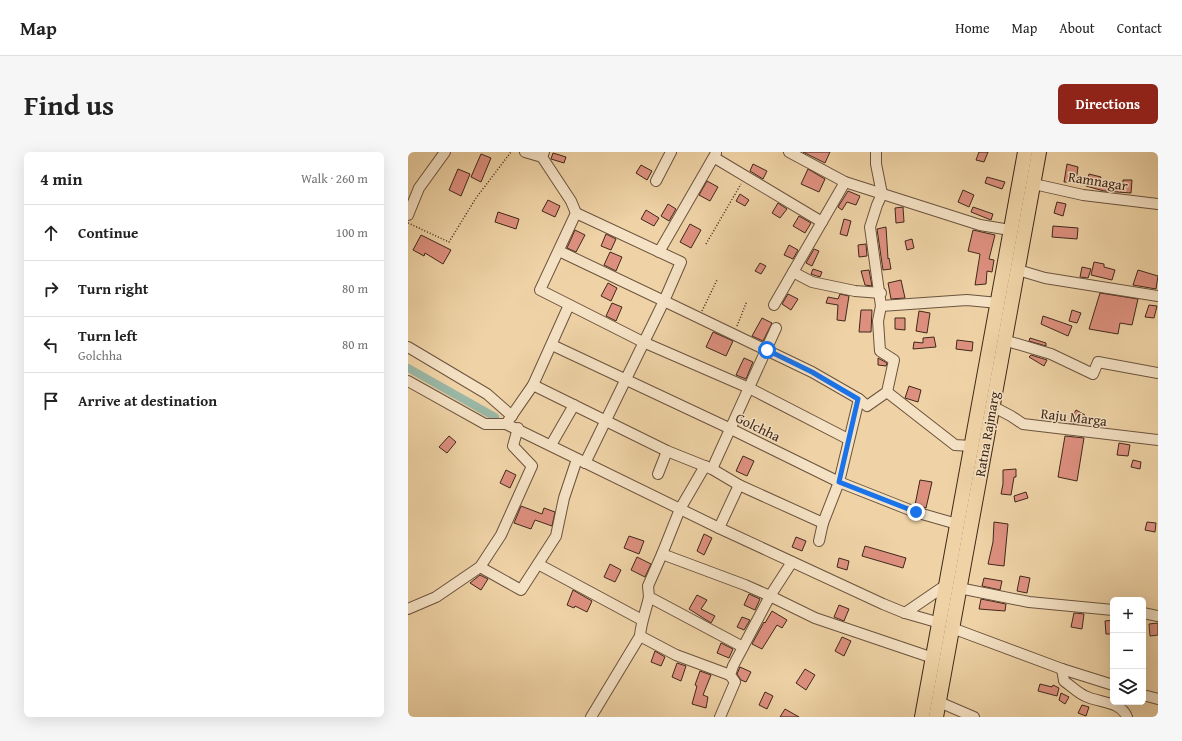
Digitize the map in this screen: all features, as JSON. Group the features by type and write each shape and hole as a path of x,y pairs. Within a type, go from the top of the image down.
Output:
{"highway":[{"name":"Ratna Rajmarg","path":"953,587 957,524 1025,152"},
{"name":"Ratna Rajmarg","path":"936,717 939,702 946,626 953,587 992,406 1040,152"},
{"name":"Ratna Rajmarg","path":"922,717 933,658 946,626"}],"street":[{"path":"408,215 419,188 445,152"},
{"path":"480,567 521,590 556,536 564,498 581,461 626,381 681,262 576,212 543,154 525,152"},
{"path":"656,180 671,152"},
{"path":"789,152 845,182 980,225 1010,230"},
{"path":"559,251 812,372 858,399 867,406 887,392 894,360 880,352 878,321 881,306 880,293 874,266 870,227 882,194 876,164 876,152"},
{"path":"659,252 716,155 746,177 822,222"},
{"path":"774,304 845,182"},
{"name":"Ramnagar","path":"1034,184 1083,195 1158,204"},
{"path":"576,212 540,290 643,342 749,388 848,439"},
{"path":"1018,270 1052,279 1158,296"},
{"path":"793,272 812,282 855,291 880,293"},
{"path":"881,306 967,300 998,304"},
{"path":"408,381 485,424 509,420 534,385 569,305"},
{"path":"591,717 640,636 642,620 649,597 648,586 680,509 709,467 731,429 776,328"},
{"path":"1004,340 1051,354 1093,374 1098,362 1158,373"},
{"name":"Golchha","path":"552,345 731,429 839,482 916,512 957,524"},
{"path":"408,347 487,394 518,429 719,528 905,613 946,626 1062,669 1110,684"},
{"path":"534,385 667,451 709,467 739,485 823,524"},
{"path":"887,392 954,445 971,446"},
{"path":"819,541 823,524 839,482 858,399"},
{"path":"551,445 574,405"},
{"name":"Raju Marga","path":"992,406 1023,424 1158,440"},
{"path":"408,610 436,597 480,567 501,535 532,466 513,446 518,429"},
{"path":"658,474 667,451"},
{"path":"719,528 739,485"},
{"path":"662,554 745,584 815,618 933,658"},
{"path":"730,675 770,596 792,562"},
{"path":"538,564 642,620"},
{"path":"905,613 912,606 953,587 1029,602 1110,610"},
{"path":"649,597 743,647"},
{"path":"1146,613 1158,615"},
{"path":"640,636 676,655 730,675 734,682 720,717"},
{"path":"1062,669 1064,682 1086,696 1116,706 1125,712 1127,717"},
{"path":"1146,695 1158,699"},
{"path":"939,702 974,717"}],"path":[{"path":"408,223 449,242 476,198 511,152"},
{"path":"706,244 746,177"},
{"path":"698,318 717,280"},
{"path":"733,335 747,301"}],"building":[{"path":"803,152 830,152 825,163"},
{"path":"979,152 988,152 984,162 976,160"},
{"path":"553,153 566,157 564,163 551,159"},
{"path":"481,154 491,158 481,182 471,177"},
{"path":"753,164 767,171 763,179 750,171"},
{"path":"1067,164 1078,167 1076,182 1064,182"},
{"path":"641,165 652,171 647,180 636,173"},
{"path":"458,169 470,174 461,196 449,190"},
{"path":"808,169 825,179 819,192 801,184"},
{"path":"1089,174 1101,177 1099,182 1123,184 1123,180 1132,180 1131,193 1104,191 1086,186"},
{"path":"987,177 1005,182 1002,189 985,183"},
{"path":"707,181 718,187 710,201 699,195"},
{"path":"963,190 974,195 969,207 958,202"},
{"path":"848,191 860,196 856,205 847,202 842,210 838,207"},
{"path":"740,194 749,200 745,206 736,201"},
{"path":"548,200 560,206 555,217 542,211"},
{"path":"1057,202 1066,204 1063,216 1054,213"},
{"path":"778,203 787,209 780,218 772,213"},
{"path":"668,204 676,209 669,221 661,216"},
{"path":"903,207 904,222 896,223 895,208"},
{"path":"973,207 993,214 991,220 971,212"},
{"path":"646,210 659,218 654,226 641,219"},
{"path":"498,212 519,219 516,229 495,222"},
{"path":"799,216 811,223 805,233 793,226"},
{"path":"844,219 851,221 847,236 840,234"},
{"path":"690,224 701,230 691,248 680,242"},
{"path":"1053,226 1078,228 1077,239 1052,237"},
{"path":"886,227 888,259 889,258 891,269 883,270 877,229"},
{"path":"575,230 585,235 576,252 567,248"},
{"path":"973,230 995,235 989,259 994,260 992,272 987,271 986,284 975,285 980,254 968,251"},
{"path":"606,234 616,239 611,250 601,246"},
{"path":"421,235 451,250 443,264 425,253 424,256 413,250"},
{"path":"912,239 914,248 907,250 905,241"},
{"path":"866,244 867,256 859,257 858,245"},
{"path":"789,245 798,250 793,259 784,255"},
{"path":"814,249 819,251 812,266 806,263"},
{"path":"610,252 622,257 616,271 604,265"},
{"path":"1094,262 1104,264 1104,267 1115,270 1112,280 1091,275"},
{"path":"760,263 766,266 761,274 755,271"},
{"path":"1082,267 1091,269 1088,278 1080,277"},
{"path":"813,269 822,272 820,277 811,274"},
{"path":"869,270 872,286 865,285 861,271"},
{"path":"1138,270 1158,276 1156,289 1133,285"},
{"path":"901,280 905,298 891,299 888,283"},
{"path":"608,283 617,288 611,301 601,296"},
{"path":"1100,293 1138,299 1132,325 1120,323 1118,334 1089,329"},
{"path":"788,294 798,299 791,310 782,304"},
{"path":"840,294 849,296 845,321 837,320 838,305 826,303 828,297 838,299"},
{"path":"612,303 622,307 616,321 606,316"},
{"path":"1149,305 1157,306 1154,318 1145,317"},
{"path":"861,310 872,310 871,332 859,332"},
{"path":"1072,310 1081,313 1077,323 1069,321"},
{"path":"919,311 930,313 927,333 916,331"},
{"path":"1043,316 1072,326 1068,336 1041,324"},
{"path":"762,318 772,323 763,341 752,336"},
{"path":"895,318 905,318 905,330 895,329"},
{"path":"713,332 733,341 726,356 706,347"},
{"path":"934,337 936,347 913,349 914,342 923,343 923,338"},
{"path":"1030,338 1046,343 1046,346 1029,341"},
{"path":"957,340 973,342 972,351 956,349"},
{"path":"1031,355 1047,360 1044,366 1029,357"},
{"path":"744,358 753,362 746,379 736,375"},
{"path":"878,358 887,363 886,366 878,365"},
{"path":"909,386 921,390 918,402 905,398"},
{"path":"1076,410 1085,415 1079,424 1069,423"},
{"path":"449,436 456,442 447,453 439,447"},
{"path":"1065,436 1084,438 1077,481 1058,477"},
{"path":"1119,443 1130,445 1128,456 1117,455"},
{"path":"743,456 754,461 747,476 736,471"},
{"path":"1133,460 1141,462 1140,469 1131,467"},
{"path":"1016,469 1016,477 1014,477 1011,495 1001,494 1003,470"},
{"path":"506,470 516,475 510,488 500,483"},
{"path":"920,480 932,482 926,508 915,505"},
{"path":"1026,492 1028,498 1015,502 1014,496"},
{"path":"521,506 542,514 544,508 555,512 552,526 535,520 531,529 514,523"},
{"path":"994,522 1008,524 1004,566 988,564 993,542"},
{"path":"1147,522 1156,523 1155,532 1145,530"},
{"path":"704,534 712,538 704,555 697,551"},
{"path":"629,536 644,541 639,554 624,548"},
{"path":"796,537 806,541 802,551 792,547"},
{"path":"865,546 906,558 903,568 862,556"},
{"path":"637,557 651,564 645,577 631,570"},
{"path":"839,558 849,561 847,570 837,567"},
{"path":"610,564 621,570 615,582 604,577"},
{"path":"480,575 488,579 481,590 470,583"},
{"path":"1020,576 1030,578 1027,593 1017,591"},
{"path":"984,578 1002,581 1000,590 982,586"},
{"path":"573,590 592,601 587,612 575,606 574,608 567,605"},
{"path":"749,594 760,599 755,610 744,605"},
{"path":"697,595 707,600 701,609 715,616 711,623 689,609"},
{"path":"981,599 1006,604 1005,611 979,609"},
{"path":"839,605 849,609 844,621 834,617"},
{"path":"772,611 787,620 782,628 777,625 762,649 752,644"},
{"path":"1074,613 1084,614 1082,629 1071,627"},
{"path":"742,617 750,620 744,630 737,627"},
{"path":"1110,620 1110,634 1106,634 1105,621"},
{"path":"1158,623 1158,635 1150,636 1149,624"},
{"path":"842,637 851,641 844,656 835,651"},
{"path":"721,643 733,649 729,658 717,653"},
{"path":"655,651 665,657 661,666 651,662"},
{"path":"677,663 686,666 681,681 672,677"},
{"path":"740,667 751,672 746,682 741,680 737,674"},
{"path":"805,669 815,675 806,690 796,683"},
{"path":"700,671 711,675 703,695 708,697 706,708 692,704 697,686 695,685"},
{"path":"1040,684 1052,687 1053,685 1059,688 1057,696 1038,691"},
{"path":"765,692 773,696 767,709 759,705"},
{"path":"1061,693 1069,697 1065,704 1059,700"},
{"path":"1082,705 1089,707 1086,716 1078,713"},
{"path":"785,709 799,717 780,717"}],"waterway":[{"path":"408,368 495,417"}],"route":[{"path":"767,350 812,372 858,399 839,482 916,512"}]}
